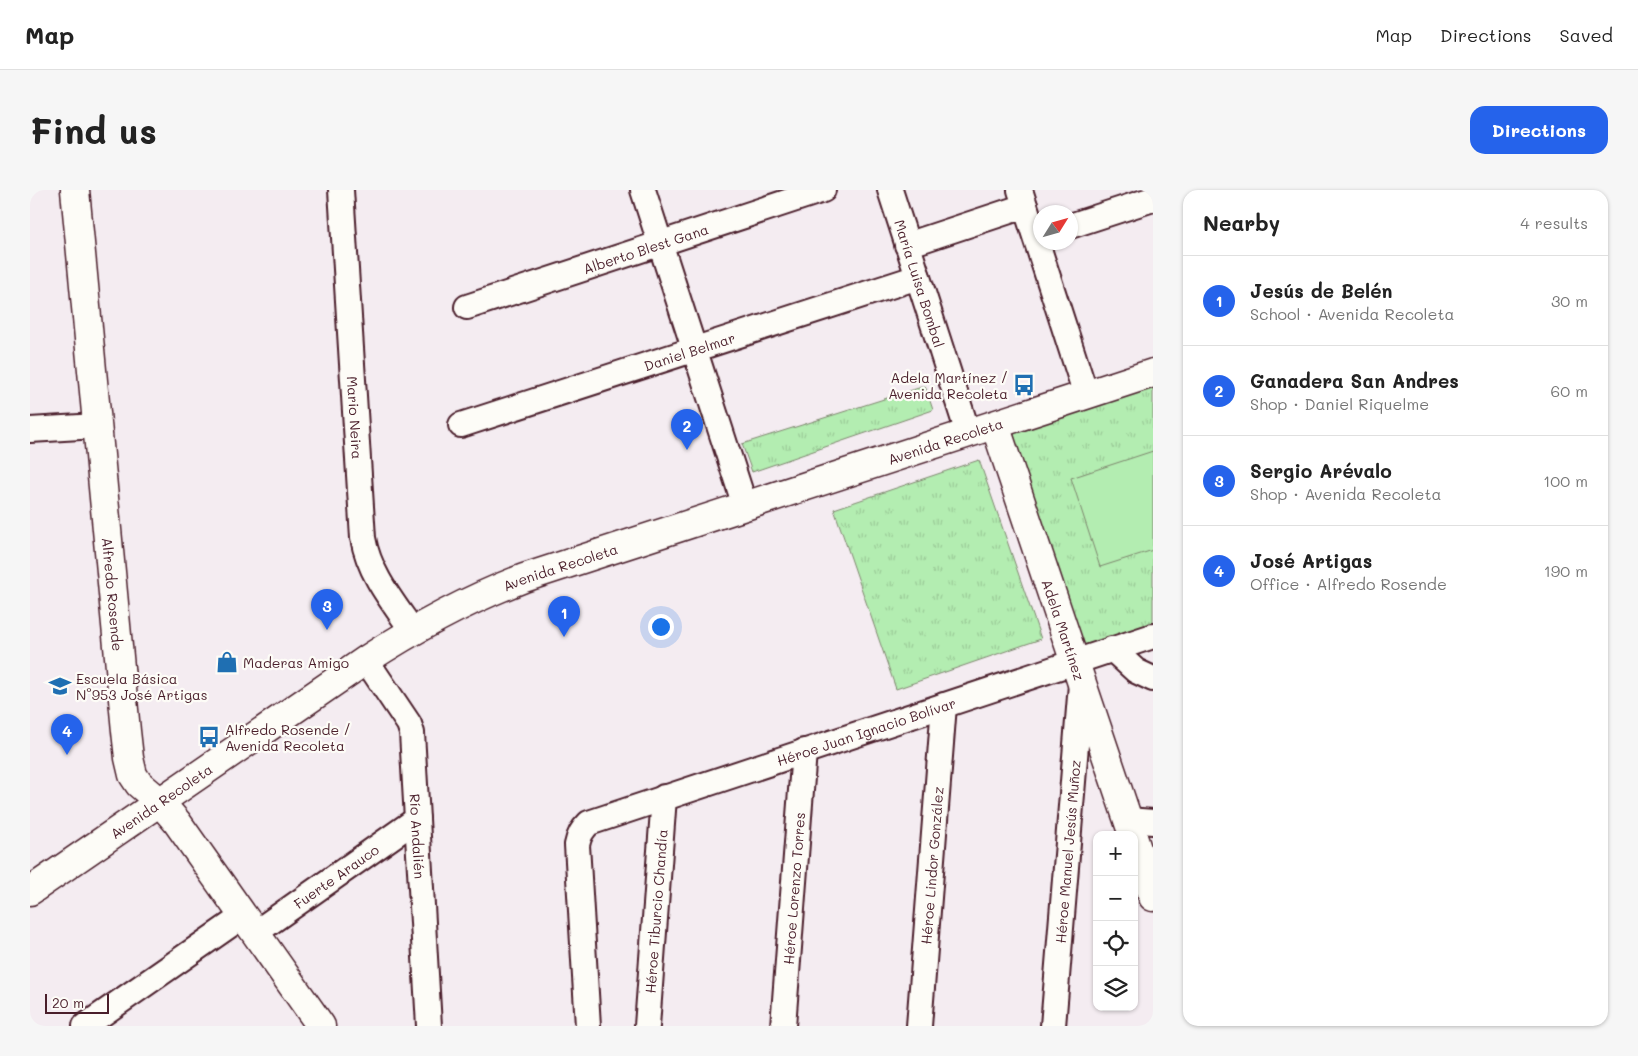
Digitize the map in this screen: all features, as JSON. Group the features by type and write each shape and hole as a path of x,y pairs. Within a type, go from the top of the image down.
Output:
{"street":[{"name":"Alfredo Rosende","path":"75,190 129,758 133,775 139,784 177,822 321,1026"},
{"name":"Mario Neira","path":"341,190 363,538 367,558 373,571 412,630"},
{"path":"643,190 745,506"},
{"name":"Alberto Blest Gana","path":"467,306 822,190"},
{"name":"María Luisa Bombal","path":"890,190 968,433"},
{"path":"907,245 1022,198 1033,225"},
{"path":"1078,223 1153,199"},
{"path":"1042,250 1086,395"},
{"name":"Daniel Belmar","path":"461,425 918,277"},
{"name":"Avenida Recoleta","path":"30,891 366,660 412,630 465,603 524,578 1153,373"},
{"name":"Adela Martínez","path":"995,424 1078,670 1137,829 1153,897"},
{"path":"30,430 97,426"},
{"name":"Héroe Juan Ignacio Bolívar","path":"588,1026 577,845 582,829 588,823 944,704 1078,670 1112,649 1153,636"},
{"path":"1112,649 1136,671 1153,679"},
{"name":"Río Andalién","path":"366,660 409,724 412,734 429,1026"},
{"name":"Héroe Manuel Jesús Muñoz","path":"1053,1026 1078,670"},
{"name":"Héroe Lindor González","path":"919,1026 944,704"},
{"name":"Héroe Lorenzo Torres","path":"783,1026 804,751"},
{"name":"Héroe Tiburcio Chandía","path":"647,1026 664,797"},
{"name":"Fuerte Arauco","path":"85,1026 417,819"}],"green space":[{"path":"925,386 933,410 752,472 742,444"},
{"path":"1153,387 1153,624 1085,647 1011,432"},
{"path":"1153,451 1153,550 1100,567 1071,478"},
{"path":"979,460 1041,639 896,689 834,509"}],"place":[{"name":"Adela Martínez / Avenida Recoleta","path":"1024,385"},
{"name":"Ganadera San Andres","path":"687,450"},
{"name":"Sergio Arévalo","path":"327,630"},
{"name":"Jesús de Belén","path":"564,637"},
{"name":"Maderas Amigo","path":"227,662"},
{"name":"Escuela Básica N°953 José Artigas","path":"60,686"},
{"name":"Alfredo Rosende / Avenida Recoleta","path":"209,737"},
{"name":"José Artigas","path":"67,755"}]}
